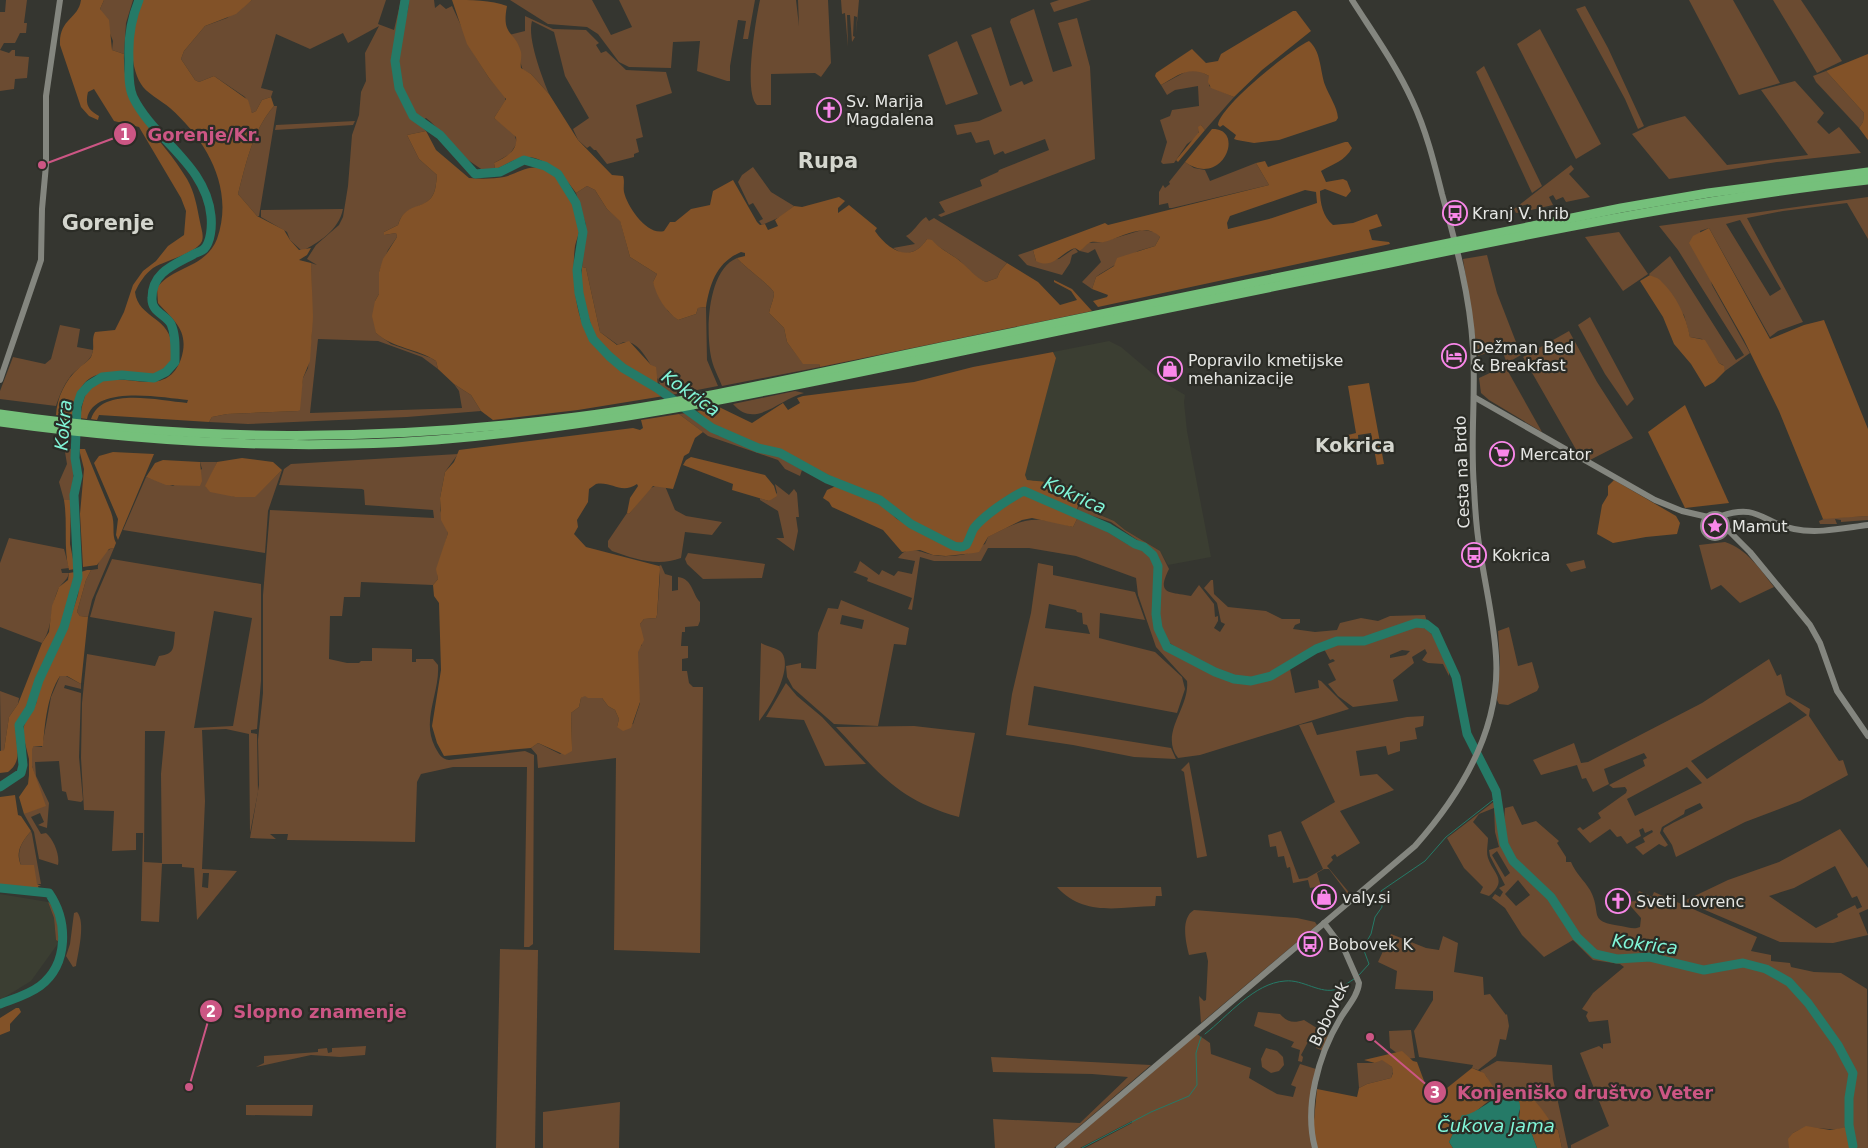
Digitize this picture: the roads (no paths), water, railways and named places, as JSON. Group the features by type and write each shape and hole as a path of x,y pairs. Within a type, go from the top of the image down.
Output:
{"highway":[{"path":"92,430 201,434 368,435 472,429 624,409 736,389 1622,208 1717,191 1868,172"},
{"path":"0,422 58,426 203,443 374,443 503,434 632,416 744,396 1614,218 1737,197 1868,180"},
{"path":"0,414 58,426"}],"street":[{"path":"0,380 41,260 42,199 46,165 46,96 60,0"},
{"name":"Cesta na Brdo","path":"1324,923 1415,846 1450,802 1480,745 1494,695 1496,657 1479,547 1473,480 1474,397 1472,328 1460,259 1429,144 1417,111 1398,74 1352,0"},
{"path":"1474,397 1623,482 1682,511 1704,525 1708,536 1715,538 1725,532"},
{"path":"1682,511 1708,517 1742,511 1754,512 1785,527 1808,531 1868,525"},
{"path":"1726,522 1742,511"},
{"path":"1721,516 1726,522 1725,532"},
{"path":"1704,525 1708,517"},
{"path":"1725,532 1740,543 1760,563 1815,632 1837,691 1868,736"},
{"path":"1059,1148 1324,923"},
{"name":"Bobovek","path":"1315,1148 1310,1116 1318,1070 1331,1035 1356,994 1359,981 1345,951 1324,923"}],"water":[{"name":"Čukova jama","path":"1500,1096 1513,1097 1518,1100 1520,1108 1519,1118 1527,1130 1531,1132 1537,1148 1453,1148 1449,1142 1462,1115 1470,1114"}],"waterway":[{"name":"Kokra","path":"0,787 21,773 23,765 19,725 30,708 39,680 64,627 78,577 74,495 78,476 75,458 77,406 81,394 89,385 102,377 122,375 154,378 166,372 175,362 173,328 154,307 152,303 153,289 160,276 166,270 204,249 210,234 211,216 207,198 200,182 190,167 142,112 131,93 129,73 130,36 132,21 139,0"},
{"name":"Kokrica","path":"405,0 395,61 399,88 413,116 440,135 475,174 500,172 524,160 545,166 558,174 576,203 583,232 577,270 579,293 586,323 593,339 623,368 657,388 712,428 758,448 780,453 827,479 880,500 911,524 954,546 962,547 966,545 974,528 984,518 1005,502 1024,491 1109,528 1135,544 1144,547 1153,555 1158,566 1156,614 1158,628 1167,647 1215,672 1234,679 1251,681 1271,676 1316,649 1337,641 1364,641 1416,623 1426,624 1435,631 1456,677 1467,734 1496,791 1504,844 1513,861 1551,897 1577,937 1595,954 1617,959 1650,957 1704,970 1743,963 1766,969 1789,982 1808,1003 1838,1045 1853,1073 1849,1098 1849,1125 1853,1146"},
{"path":"1359,975 1369,964 1363,948 1371,934 1375,917 1382,907 1381,891 1425,861 1446,837 1497,797"},
{"name":"Kokra","path":"0,888 49,893 60,916 62,929 61,954 49,977 31,992 0,1004"},
{"path":"1205,1034 1242,1001 1274,983 1292,981 1318,989 1331,990 1339,988 1354,979"},
{"path":"1082,1148 1151,1112 1189,1096 1197,1085 1196,1053 1201,1037"},
{"name":"Kokrica","path":"1852,1148 1853,1146 1854,1148"}],"place":[{"name":"Sv. Marija Magdalena","path":"829,110"},
{"name":"Gorenje/Kr.","path":"42,165"},
{"name":"Kranj V. hrib","path":"1455,213"},
{"name":"Dežman Bed & Breakfast","path":"1454,356"},
{"name":"Popravilo kmetijske mehanizacije","path":"1170,369"},
{"name":"Mercator","path":"1502,454"},
{"name":"Mamut","path":"1715,526"},
{"name":"Kokrica","path":"1474,555"},
{"name":"valy.si","path":"1324,897"},
{"name":"Sveti Lovrenc","path":"1618,901"},
{"name":"Bobovek K","path":"1310,944"},
{"name":"Konjeniško društvo Veter","path":"1370,1037"},
{"name":"Slopno znamenje","path":"189,1087"}],"district":[{"name":"Rupa","path":"828,161"},
{"name":"Gorenje","path":"108,223"},
{"name":"Kokrica","path":"1355,445"}]}
